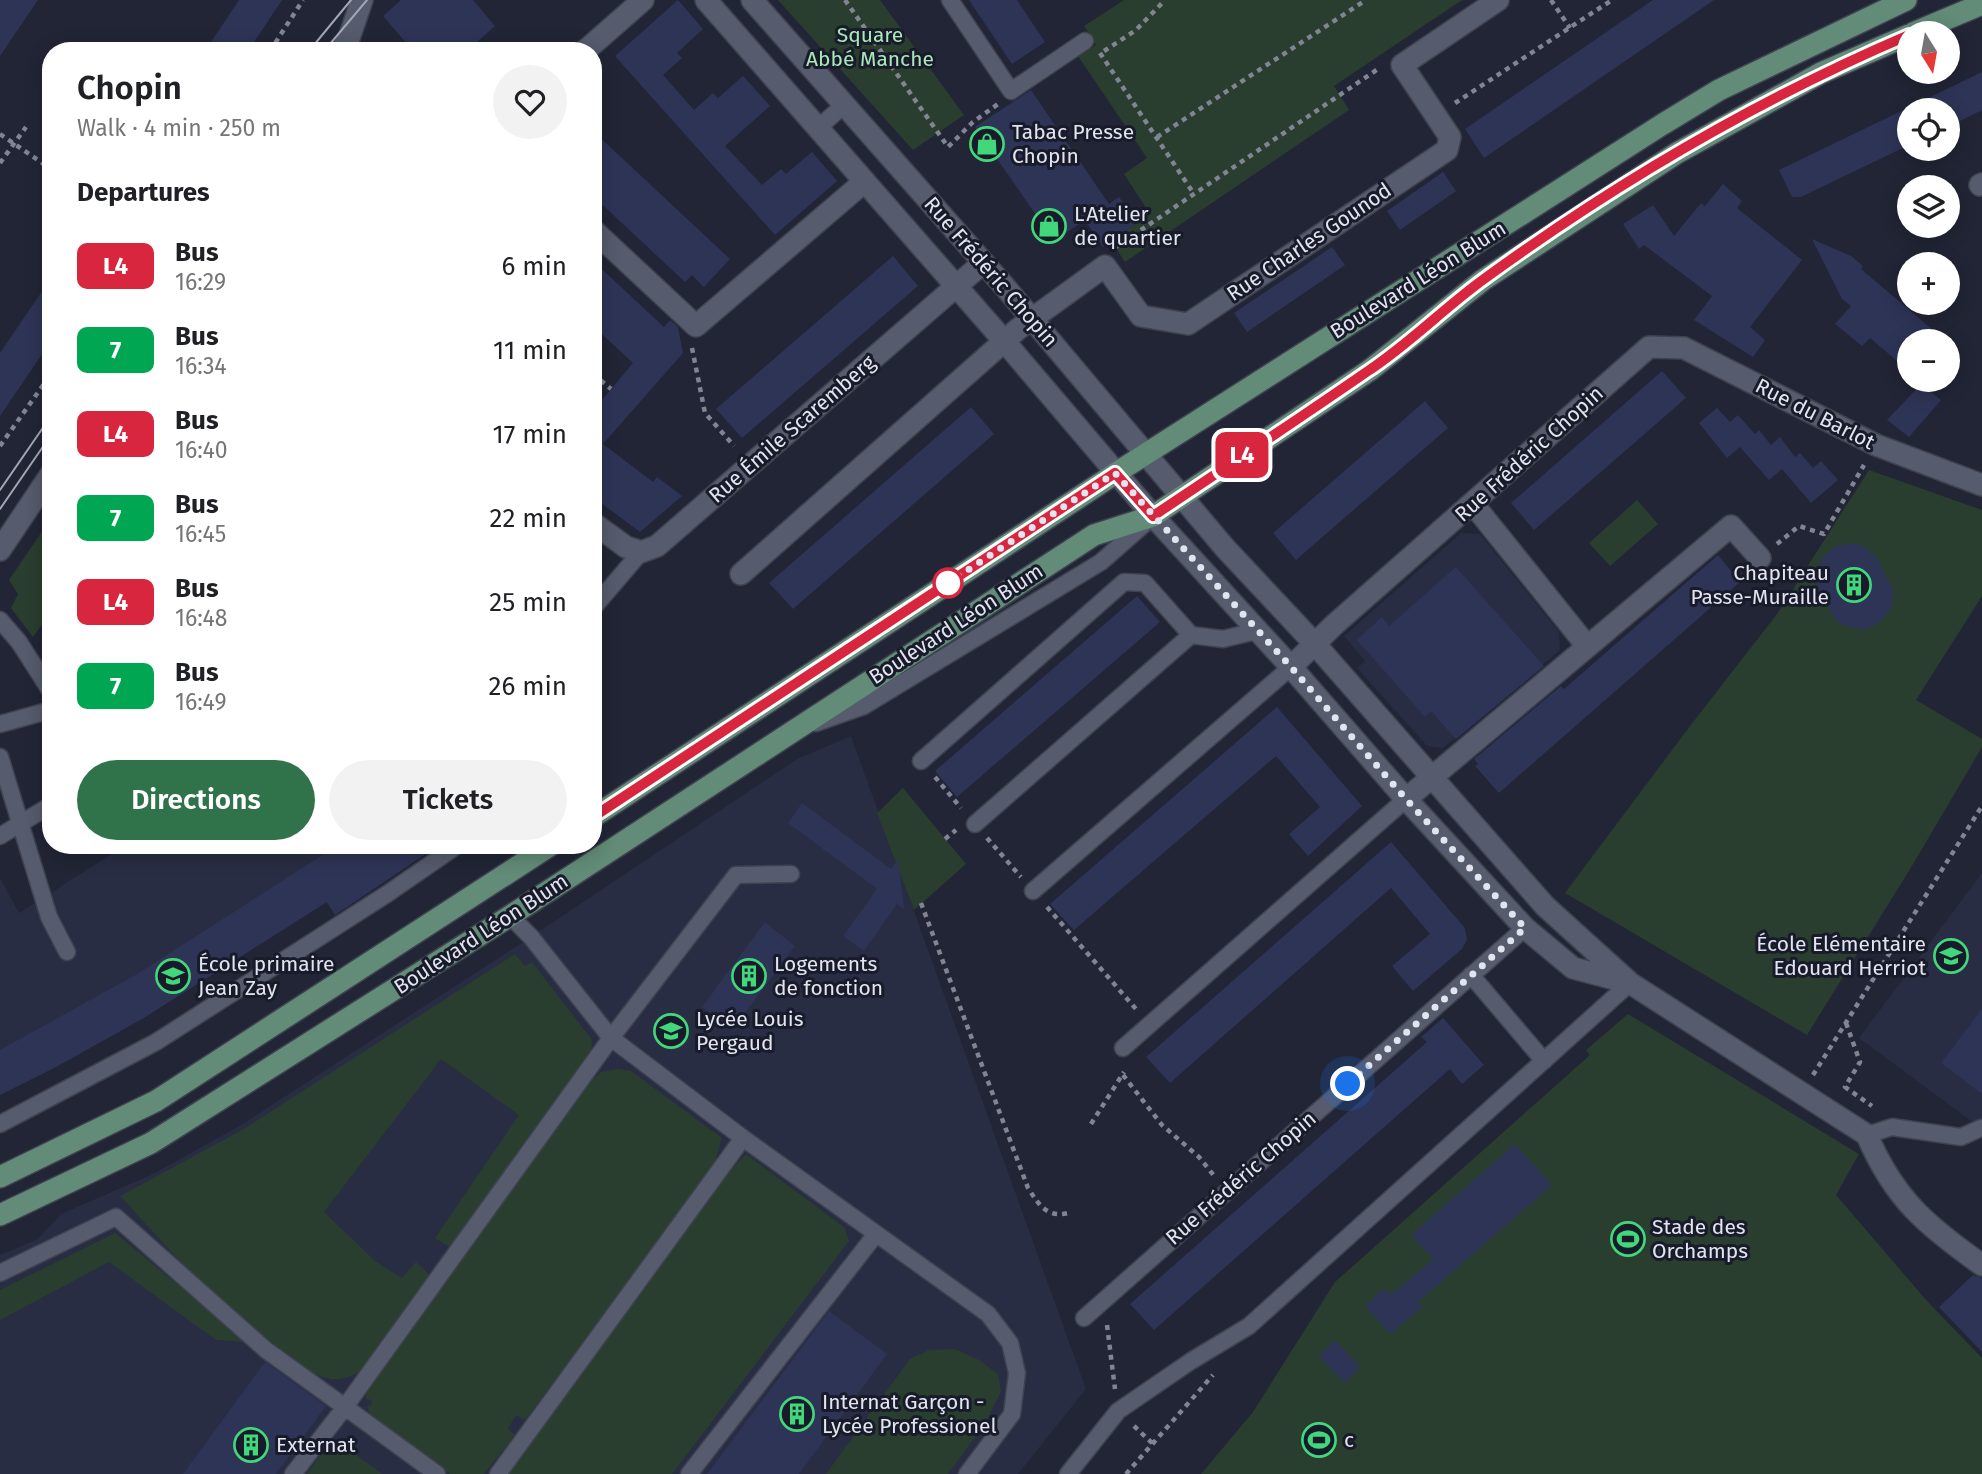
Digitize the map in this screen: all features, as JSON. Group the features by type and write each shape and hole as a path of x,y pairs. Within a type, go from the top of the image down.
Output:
{"main road":[{"name":"Boulevard Léon Blum","path":"602,811 1115,473 1708,97 1906,0"},
{"name":"Boulevard Léon Blum","path":"1942,21 1982,4"},
{"name":"Boulevard Léon Blum","path":"0,1215 151,1143 510,916 785,734 1094,535 1153,516 1370,370 1483,280 1687,147 1821,73 1897,40"},
{"name":"Boulevard Léon Blum","path":"4,1173 156,1101 537,854"}],"street":[{"path":"347,42 362,0"},
{"path":"596,42 643,0"},
{"name":"Rue Frédéric Chopin","path":"706,0 1005,341 1115,473 1525,928 1573,968 1630,983"},
{"name":"Rue Frédéric Chopin","path":"752,0 984,263 1144,455 1545,905 1630,983 1802,1093 1877,1132"},
{"path":"1402,65 1498,0"},
{"name":"Rue Charles Gounod","path":"1105,266 1141,316 1188,324 1447,150 1450,137 1402,65"},
{"path":"602,238 696,326 864,181"},
{"name":"Rue Émile Scaremberg","path":"641,552 657,546 984,263"},
{"path":"1005,341 1031,318 1105,266"},
{"name":"Rue Frédéric Chopin","path":"741,574 1005,341"},
{"name":"Rue Frédéric Chopin","path":"1291,667 1314,643 1649,347"},
{"name":"Rue du Barlot","path":"1649,347 1684,348 1876,445 1982,485"},
{"path":"0,550 42,487"},
{"path":"1473,504 1587,646"},
{"path":"1406,799 1731,526 1760,558"},
{"path":"602,530 626,547 641,552"},
{"path":"1201,568 1226,548"},
{"name":"Rue Frédéric Chopin","path":"1525,928 1545,905"},
{"path":"1877,1132 1881,1167 1898,1192 1934,1231 1982,1265"}],"lane":[{"path":"950,0 1011,91 1085,41"},
{"path":"817,129 845,104"},
{"path":"602,598 641,552"},
{"path":"920,761 1124,582 1136,580 1145,583 1191,635 1223,639 1256,631"},
{"path":"0,620 19,642 42,678"},
{"path":"975,824 1191,635"},
{"name":"Rue Frédéric Chopin","path":"1033,891 1291,667"},
{"path":"0,724 42,712"},
{"path":"0,757 49,916 67,952"},
{"path":"1123,1048 1406,799"},
{"path":"0,836 42,811"},
{"path":"0,1124 156,1042 445,854"},
{"path":"293,1474 345,1407 611,1038 736,875 791,874"},
{"path":"510,916 611,1038 743,1138 988,1314 1010,1343 1017,1373 1012,1414 967,1474"},
{"name":"Rue Frédéric Chopin","path":"1084,1318 1525,928"},
{"path":"1471,975 1544,1061"},
{"path":"1068,1474 1118,1411 1191,1361 1249,1326 1630,983"},
{"path":"1877,1132 1892,1127 1961,1137 1981,1128"},
{"path":"498,1474 743,1138"},
{"path":"0,1273 116,1217 267,1350 437,1474"},
{"path":"689,1474 876,1234"}],"path":[{"path":"276,42 303,0"},
{"path":"845,0 948,147 973,122 997,106"},
{"path":"1100,53 1136,30 1165,0"},
{"path":"1157,138 1366,0"},
{"path":"1551,0 1570,28"},
{"path":"1435,116 1612,0"},
{"path":"1085,41 1100,53 1194,194"},
{"path":"1105,266 1115,248 1386,63 1402,65"},
{"path":"0,163 26,127"},
{"path":"0,134 42,163"},
{"path":"696,326 692,348 705,413 751,465"},
{"path":"602,382 611,389"},
{"path":"0,446 42,387"},
{"path":"1760,558 1798,526 1824,534 1876,445"},
{"path":"920,761 1150,1025"},
{"path":"1802,1093 1982,806"},
{"path":"921,903 1028,1188 1040,1207 1058,1216 1068,1213"},
{"path":"1846,1023 1860,1062 1845,1087 1879,1111 1877,1132"},
{"path":"1091,1124 1123,1074 1127,1056 1123,1048"},
{"path":"1123,1074 1162,1125 1199,1157 1227,1191"},
{"path":"1104,1300 1118,1411 1152,1443"},
{"path":"1126,1474 1219,1366"}],"shaded area":[{"path":"1461,533 1480,534 1559,632 1560,650 1443,748 1427,746 1357,668 1365,661 1344,636"},
{"name":"Lycée Louis Pergaud","path":"851,736 1086,1389 1018,1474 0,1474 0,1255 38,1239 61,1214 153,1174 241,1125 531,937 797,759"},
{"path":"112,854 424,855 335,915 326,902 142,1019 0,1095 0,878 19,913"},
{"name":"École Elémentaire Edouard Herriot","path":"1982,873 1982,1129 1859,1038"}],"green space":[{"name":"Square Abbé Manche","path":"778,0 880,0 964,115 913,150"},
{"path":"1124,0 1462,0 1334,86 1349,110 1125,262 1111,241 1150,214 1124,174 1147,158 1078,56 1096,45 1084,26"},
{"path":"1869,470 1982,510 1982,596 1916,700 1982,739 1982,747 1807,1035 1565,893 1777,614"},
{"path":"1637,500 1658,524 1610,566 1589,543"},
{"path":"42,531 42,624 33,637 11,608 18,594 9,580"},
{"path":"903,788 966,864 914,910 877,813"},
{"path":"515,954 525,966 532,962 592,1040 591,1055 451,1248 435,1238 519,1115 441,1059 324,1212 375,1261 402,1278 416,1262 430,1275 360,1372 334,1379 309,1371 210,1294 120,1196 244,1129"},
{"name":"Stade des Orchamps","path":"1628,1014 1859,1154 1836,1195 1927,1301 1982,1358 1982,1474 1201,1474 1253,1412 1335,1282 1590,1055 1586,1050"},
{"path":"618,1069 631,1071 722,1138 714,1165 525,1420 516,1415 508,1429 515,1435 484,1474 450,1474 371,1416 367,1407 372,1405 371,1400 366,1399 366,1392 585,1088 601,1072"},
{"path":"746,1154 845,1228 849,1241 672,1474 508,1474 728,1173"},
{"path":"115,1233 247,1342 216,1340 109,1262 0,1320 0,1290"},
{"path":"955,1349 979,1360 998,1374 1001,1391 986,1422 948,1474 826,1474 910,1359 929,1350"},
{"path":"333,1438 382,1474 307,1474"}],"building":[{"path":"0,0 38,0 0,56"},
{"path":"239,0 282,0 254,42 211,42"},
{"path":"401,0 473,0 495,26 477,42 405,42 383,16"},
{"path":"678,0 703,29 677,53 682,58 663,75 694,110 713,93 718,98 743,76 770,106 725,146 762,185 781,169 786,174 812,152 837,181 775,235 615,56"},
{"path":"969,0 1017,0 1045,42 1012,64"},
{"path":"1653,0 1714,0 1484,158 1465,129"},
{"path":"1982,72 1982,110 1960,121 1960,98 1928,98"},
{"path":"1031,90 1109,204 1119,197 1137,223 1103,247 1085,220 1054,241 975,127"},
{"path":"1897,113 1897,151 1801,197 1792,197 1779,170"},
{"path":"602,139 730,259 704,287 692,275 685,282 602,204"},
{"path":"1443,172 1456,191 1400,230 1387,211"},
{"path":"1723,184 1742,201 1737,208 1802,260 1750,327 1765,340 1753,357 1694,320 1712,296 1644,245 1639,249 1623,224 1653,205 1674,236 1701,203 1705,206"},
{"path":"1812,239 1851,256 1863,266 1861,269 1897,299 1897,315 1915,315 1932,329 1897,329 1897,361 1870,338 1862,346 1835,324 1851,306 1842,299"},
{"path":"1332,247 1345,265 1247,332 1234,313"},
{"path":"893,256 918,286 742,438 716,409"},
{"path":"602,269 664,327 670,320 678,327 683,353 603,444 653,482 657,477 682,496 640,532 602,504 602,400 633,363 602,334"},
{"path":"42,291 42,354 0,416 0,353"},
{"path":"1662,371 1686,398 1534,530 1511,503"},
{"path":"1913,392 1931,392 1941,400 1909,437 1887,420"},
{"path":"1425,401 1448,428 1296,560 1273,533"},
{"path":"971,407 994,434 793,609 769,583"},
{"path":"1717,408 1730,422 1738,415 1755,434 1759,430 1771,445 1780,437 1795,457 1800,453 1813,468 1821,461 1838,480 1811,503 1782,469 1769,480 1740,447 1727,458 1699,423"},
{"name":"Chapiteau Passe-Muraille","path":"1851,543 1863,546 1875,555 1893,590 1892,606 1882,621 1867,629 1852,628 1836,621 1817,586 1816,573 1822,558 1834,547"},
{"path":"1718,555 1740,582 1499,793 1475,766 1478,764 1474,759 1561,686 1564,689"},
{"path":"1456,567 1544,666 1456,739 1431,711 1425,717 1357,640 1382,617 1389,626"},
{"path":"1137,596 1160,622 957,797 935,771"},
{"path":"1277,707 1362,806 1308,856 1289,834 1320,807 1276,756 1074,930 1050,904"},
{"path":"802,803 891,869 898,859 904,909 897,904 864,951 843,936 877,889 788,823"},
{"path":"1391,842 1465,928 1467,940 1462,949 1413,991 1392,966 1430,934 1391,888 1170,1083 1146,1057"},
{"name":"École primaire Jean Zay","path":"324,854 426,854 335,915 327,902 142,1019 0,1095 0,1050 139,973"},
{"name":"Logements de fonction","path":"765,922 795,946 733,1029 702,1007"},
{"path":"1982,1009 1982,1094 1941,1063"},
{"path":"1443,1018 1484,1065 1462,1084 1450,1069 1154,1330 1130,1304 1427,1042 1421,1037"},
{"path":"1515,1144 1552,1185 1418,1302 1422,1307 1390,1334 1365,1306 1384,1288 1391,1295 1433,1259 1411,1235"},
{"path":"1973,1275 1982,1278 1982,1352 1939,1307"},
{"name":"Internat Garçon - Lycée Professionel","path":"829,1311 887,1354 799,1474 707,1474"},
{"path":"1335,1340 1360,1367 1345,1383 1319,1356"},
{"name":"Externat","path":"265,1362 326,1406 276,1474 183,1474"}],"tram line":[{"path":"316,42 351,0"},
{"path":"332,42 367,0"},
{"path":"0,490 42,429"},
{"path":"0,509 42,448"}],"bus line":[{"name":"L4","path":"602,811 1115,473 1153,516 1370,370 1483,280 1676,153 1821,73 1897,40"}],"place":[{"name":"Tabac Presse Chopin","path":"987,144"},
{"name":"L'Atelier de quartier","path":"1049,226"},
{"name":"Chapiteau Passe-Muraille","path":"1854,585"},
{"name":"École Elémentaire Edouard Herriot","path":"1951,956"},
{"name":"École primaire Jean Zay","path":"173,976"},
{"name":"Logements de fonction","path":"749,976"},
{"name":"Lycée Louis Pergaud","path":"671,1031"},
{"name":"Stade des Orchamps","path":"1628,1239"},
{"name":"Internat Garçon - Lycée Professionel","path":"797,1414"},
{"name":"c","path":"1319,1440"},
{"name":"Externat","path":"251,1445"}],"route":[{"path":"948,583 1115,473 1525,928 1348,1084"}]}
